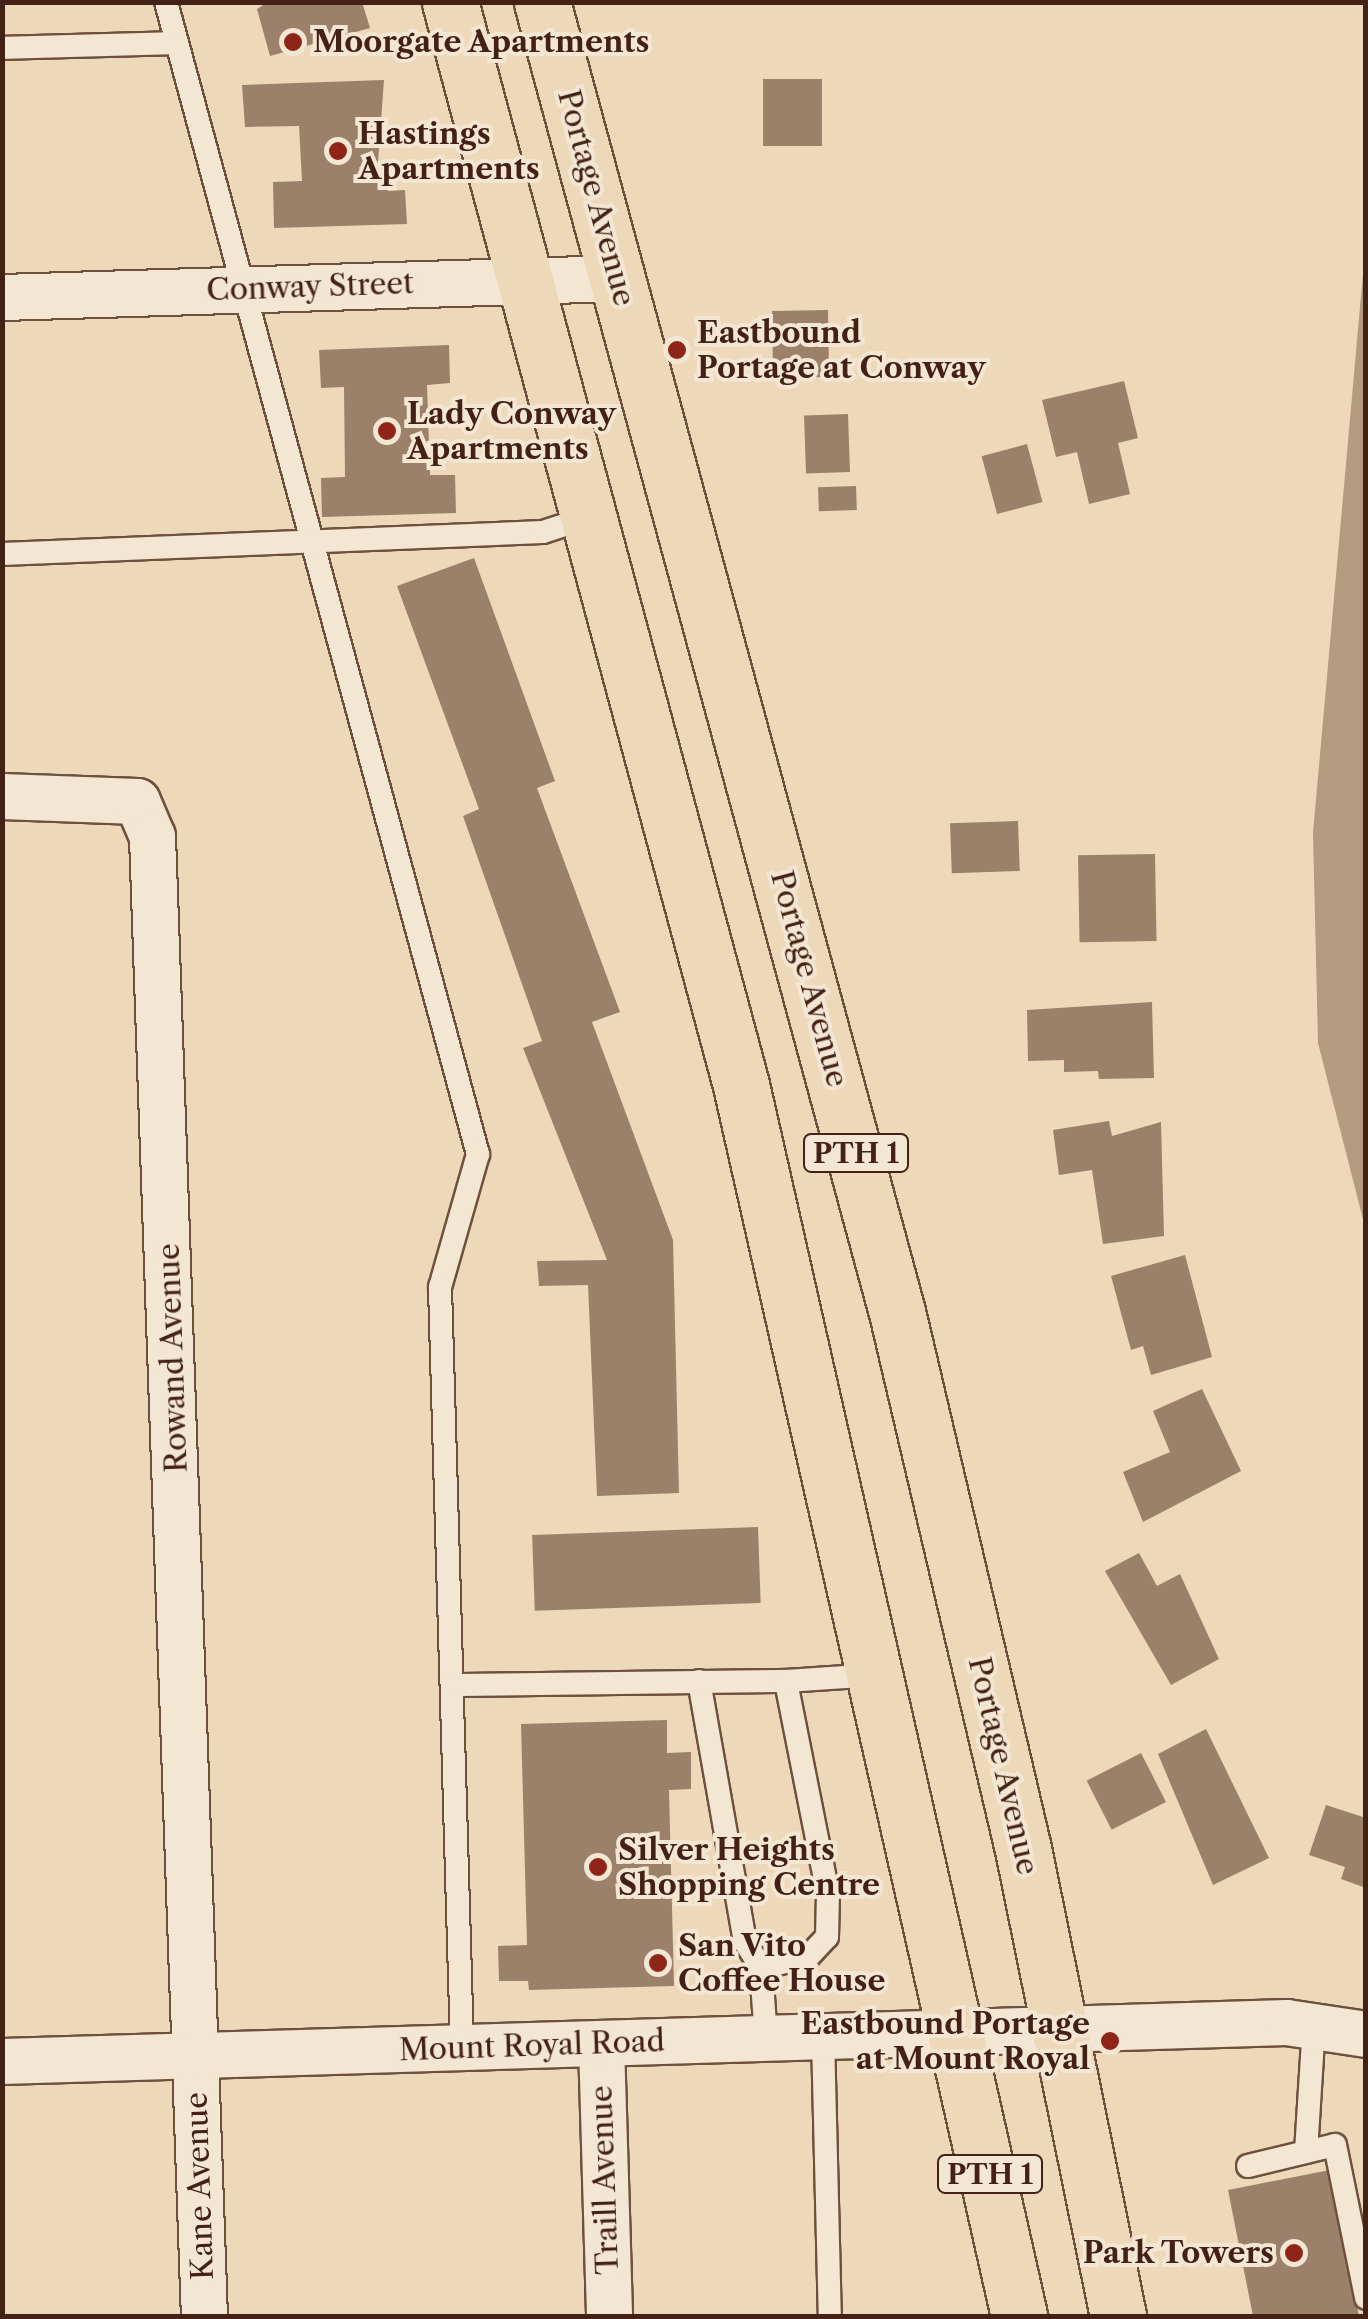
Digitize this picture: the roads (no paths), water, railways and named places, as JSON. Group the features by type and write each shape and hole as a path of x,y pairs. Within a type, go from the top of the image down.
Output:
{"highway":[{"name":"PTH 1","path":"450,2 742,1085 960,2032 1019,2316"},
{"name":"Portage Avenue","path":"542,2 898,1312 1061,2028 1118,2316"}],"street":[{"name":"Conway Street","path":"2,297 618,278"},
{"name":"Rowand Avenue","path":"2,796 138,801 152,836 196,2055"},
{"name":"Mount Royal Road","path":"2,2061 1061,2028 1314,2024 1366,2034"},
{"name":"Traill Avenue","path":"602,2044 609,2316"},
{"name":"Kane Avenue","path":"196,2055 204,2316"}],"lane":[{"path":"166,2 247,289 311,544 478,1154 440,1287 462,2048"},
{"path":"2,48 177,43"},
{"path":"2,554 543,532 589,518"},
{"path":"452,1685 786,1681 878,1674"},
{"path":"699,1681 745,1942 761,1968 766,2039"},
{"path":"761,1968 809,1956 827,1938 828,1894 786,1681"},
{"path":"1306,2152 1314,2024"},
{"path":"823,2037 830,2316"},
{"path":"1248,2166 1336,2145 1366,2298"}],"place":[{"name":"Moorgate Apartments","path":"293,42"},
{"name":"Hastings Apartments","path":"338,151"},
{"name":"Eastbound Portage at Conway","path":"677,350"},
{"name":"Lady Conway Apartments","path":"387,431"},
{"name":"Silver Heights Shopping Centre","path":"598,1867"},
{"name":"San Vito Coffee House","path":"658,1963"},
{"name":"Eastbound Portage at Mount Royal","path":"1110,2041"},
{"name":"Park Towers","path":"1294,2253"}]}
